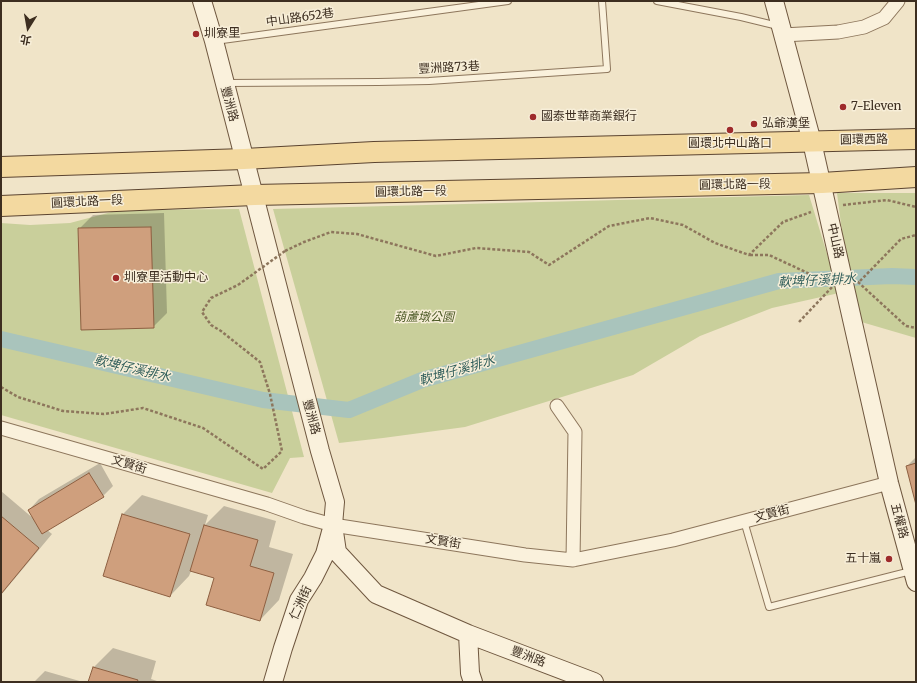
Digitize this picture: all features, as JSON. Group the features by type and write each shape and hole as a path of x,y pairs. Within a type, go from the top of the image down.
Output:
{"main road":[{"name":"圓環西路","path":"812,142 916,139"},
{"path":"1,167 374,152 812,142"},
{"path":"822,183 916,177"},
{"name":"圓環北路一段","path":"1,206 254,195 822,183"}],"street":[{"name":"豐洲路","path":"202,1 214,41 296,360 335,502 333,525 337,552 376,594 468,634 594,682"},
{"name":"中山路","path":"774,1 828,206 889,483"},
{"path":"781,31 838,32 864,27 884,18 898,1"},
{"path":"557,406 575,432 573,560"},
{"name":"文賢街","path":"1,428 267,504 333,525 525,555 573,560 673,540 889,483"},
{"name":"五權路","path":"889,483 914,577"},
{"name":"仁洲街","path":"273,682 299,600 314,578 325,554 333,525"},
{"path":"468,634 470,673 473,682"}],"lane":[{"name":"中山路652巷","path":"214,41 508,1"},
{"name":"豐洲路73巷","path":"224,83 422,81 607,69 602,1"},
{"path":"657,1 741,18 781,31"},
{"path":"744,521 769,606 914,577"}],"path":[{"path":"749,255 783,222 828,206 887,200 916,207"},
{"path":"1,387 18,397 63,411 104,414 143,408 203,428 263,469 282,451 270,394 260,362 212,325 202,312 211,298 238,285 285,251 331,232 357,234 436,256 476,248 529,252 548,265 609,226 650,218 683,225 716,243 749,255 769,255 834,285 858,282 901,239 916,235"},
{"path":"749,255 758,255"},
{"path":"858,282 906,326 916,328"},
{"path":"799,322 834,285"}],"green space":[{"path":"837,193 916,193 916,338 858,321 849,286"},
{"name":"葫蘆墩公園","path":"809,195 839,293 772,308 700,336 633,375 465,427 339,443 273,209"},
{"path":"239,209 304,457 290,458 272,493 1,415 1,223 30,225 70,223 119,210"}],"building":[{"name":"圳寮里活動中心","path":"151,227 154,328 81,330 78,228"},
{"path":"916,463 916,505 906,466"},
{"path":"89,473 104,497 42,534 28,510"},
{"path":"122,514 190,534 170,597 103,576"},
{"path":"1,516 39,548 1,594"},
{"path":"204,525 258,540 250,566 274,573 260,621 206,605 214,578 190,571"},
{"path":"93,667 138,680 137,682 88,682"}],"waterway":[{"name":"軟埤仔溪排水","path":"1,339 263,400 349,410 422,380 779,281 892,276 916,277"}],"place":[{"name":"圳寮里","path":"196,34"},
{"name":"7-Eleven","path":"843,107"},
{"name":"國泰世華商業銀行","path":"533,117"},
{"name":"弘爺漢堡","path":"754,124"},
{"name":"圓環北中山路口","path":"730,130"},
{"name":"圳寮里活動中心","path":"116,278"},
{"name":"五十嵐","path":"889,559"}]}
